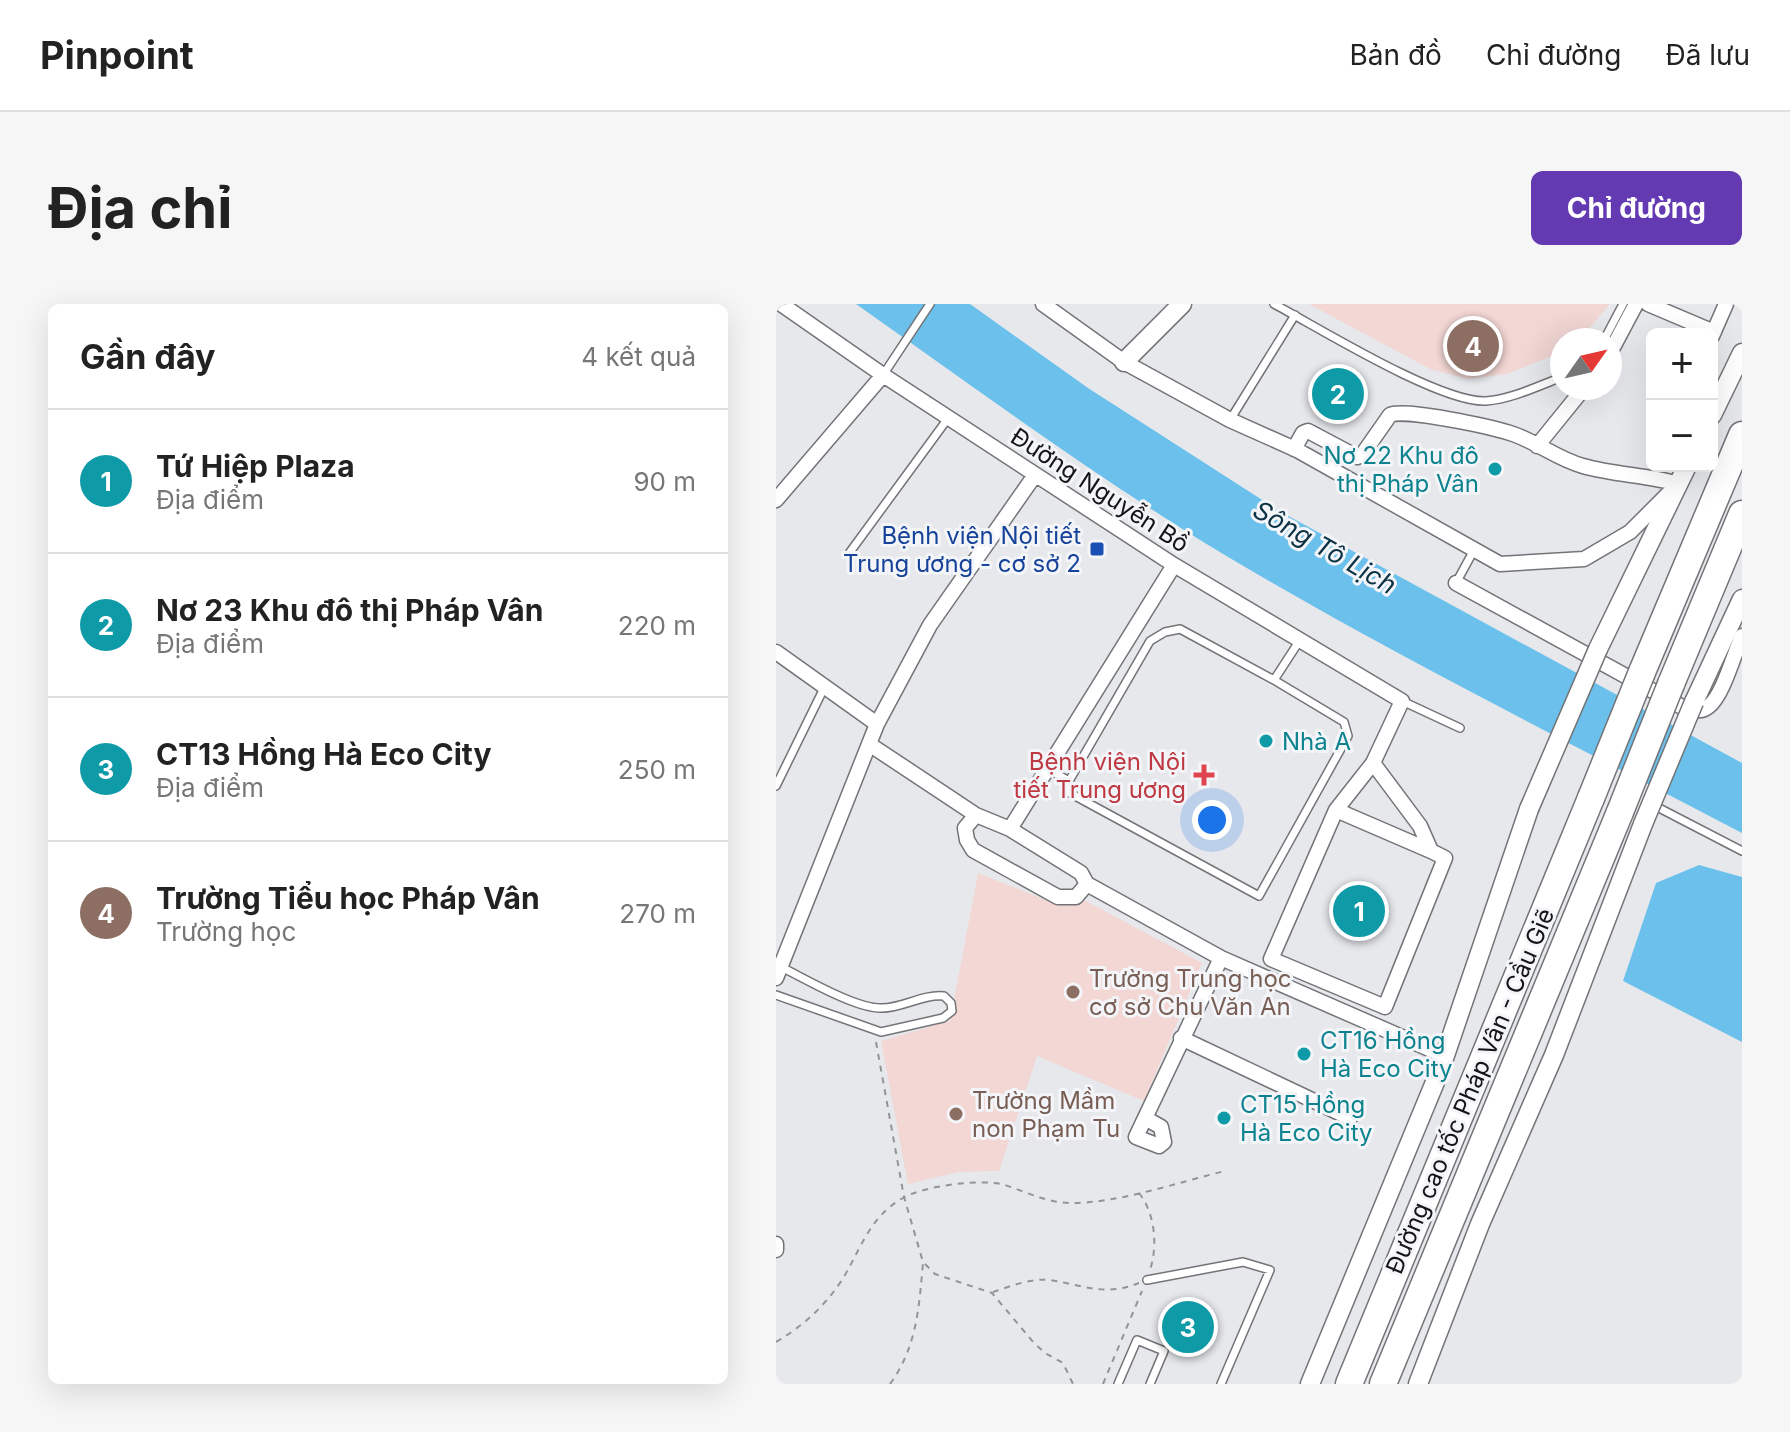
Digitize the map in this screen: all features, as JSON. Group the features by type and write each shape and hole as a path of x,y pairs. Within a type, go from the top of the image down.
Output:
{"highway":[{"name":"Đường cao tốc Pháp Vân - Cầu Giẽ","path":"1349,1384 1742,435"},
{"name":"Đường cao tốc Pháp Vân - Cầu Giẽ","path":"1383,1384 1631,818 1671,684 1742,514"}],"street":[{"name":"Đường Nguyễn Bồ","path":"781,304 883,375 1174,565 1402,701"},
{"path":"1043,304 1124,362 1230,420 1294,449 1500,564 1584,559 1630,532 1679,484"},
{"path":"1124,362 1182,304"},
{"path":"1622,330 1636,304"},
{"path":"1648,304 1700,328"},
{"path":"1716,328 1726,304"},
{"path":"1718,403 1742,353"},
{"path":"776,500 883,375"},
{"path":"1537,446 1574,400"},
{"path":"1294,449 1303,433 1308,431 1357,457 1362,455 1385,421 1395,412 1408,412 1512,433 1563,460 1613,474 1656,472 1679,484"},
{"path":"1310,1384 1434,1084 1529,809 1598,649 1684,472"},
{"path":"778,972 877,724 930,625 1035,475"},
{"path":"1010,829 1174,565"},
{"path":"1456,583 1684,708 1699,711 1709,706 1718,695 1742,636"},
{"path":"1418,1384 1480,1224 1554,1055 1631,818 1694,702 1742,599"},
{"path":"776,652 877,724"},
{"path":"1336,810 1445,858 1385,1007 1271,959 1336,810 1373,763 1402,701"},
{"path":"869,744 976,815 1010,829 1081,873 1087,884 1221,958 1443,1055"},
{"path":"1373,763 1420,826 1431,851"},
{"path":"976,815 965,828 973,850 1058,897 1076,897 1087,884"},
{"path":"1145,1118 1221,958"},
{"path":"1181,1038 1350,1118"}],"lane":[{"path":"883,375 930,304"},
{"path":"1274,304 1444,392 1484,401 1550,382"},
{"path":"1610,328 1623,304"},
{"path":"1230,420 1295,315"},
{"path":"850,552 949,417"},
{"path":"1456,583 1474,550"},
{"path":"1180,629 1344,722 1348,736 1259,896 1066,791 1069,781 1150,641 1165,632 1180,629"},
{"path":"1274,680 1300,640"},
{"path":"776,786 824,688"},
{"path":"1402,701 1460,728"},
{"path":"1047,768 1069,781"},
{"path":"1661,809 1742,851"},
{"path":"776,995 881,1032 943,1018 952,1011 951,1003 944,996 933,995 885,1008 867,1007 778,972"},
{"path":"1147,1280 1243,1262 1270,1270 1221,1384"},
{"path":"1118,1384 1137,1340 1164,1351 1150,1384"}],"path":[{"path":"874,1031 904,1197 923,1262 918,1323 904,1365 890,1384"},
{"path":"776,1342 799,1329 820,1309 841,1281 868,1229 904,1197 957,1182 1002,1184 1035,1197 1068,1203 1098,1201 1225,1171"},
{"path":"1103,1384 1156,1252 1147,1204 1138,1192"},
{"path":"923,1262 935,1274 992,1293 1034,1343 1063,1363 1073,1384"},
{"path":"992,1293 1027,1281 1047,1280 1089,1290 1105,1290 1124,1289 1147,1280"}],"shaded area":[{"path":"1309,304 1610,304 1589,328 1550,328 1550,357 1507,374 1468,379 1430,369"},
{"name":"Trường Trung học cơ sở Chu Văn An","path":"978,873 1056,904 1079,904 1084,900 1202,963 1144,1101 1037,1056 999,1171 958,1172 908,1184 881,1041 950,1021"}],"water":[{"name":"Sông Tô Lịch","path":"856,304 970,304 1088,388 1281,512 1742,763 1742,833 1377,641 1205,543 1054,444"},
{"path":"1699,865 1742,877 1742,1042 1623,981 1656,883"}],"place":[{"name":"Trường Tiểu học Pháp Vân","path":"1473,346"},
{"name":"Nơ 23 Khu đô thị Pháp Vân","path":"1338,394"},
{"name":"Nơ 22 Khu đô thị Pháp Vân","path":"1495,469"},
{"name":"Bệnh viện Nội tiết Trung ương - cơ sở 2","path":"1097,549"},
{"name":"Nhà A","path":"1266,741"},
{"name":"Bệnh viện Nội tiết Trung ương","path":"1204,775"},
{"name":"Tứ Hiệp Plaza","path":"1359,911"},
{"name":"Trường Trung học cơ sở Chu Văn An","path":"1073,992"},
{"name":"CT16 Hồng Hà Eco City","path":"1304,1054"},
{"name":"Trường Mầm non Phạm Tu","path":"956,1114"},
{"name":"CT15 Hồng Hà Eco City","path":"1224,1118"},
{"name":"CT13 Hồng Hà Eco City","path":"1188,1327"}]}
